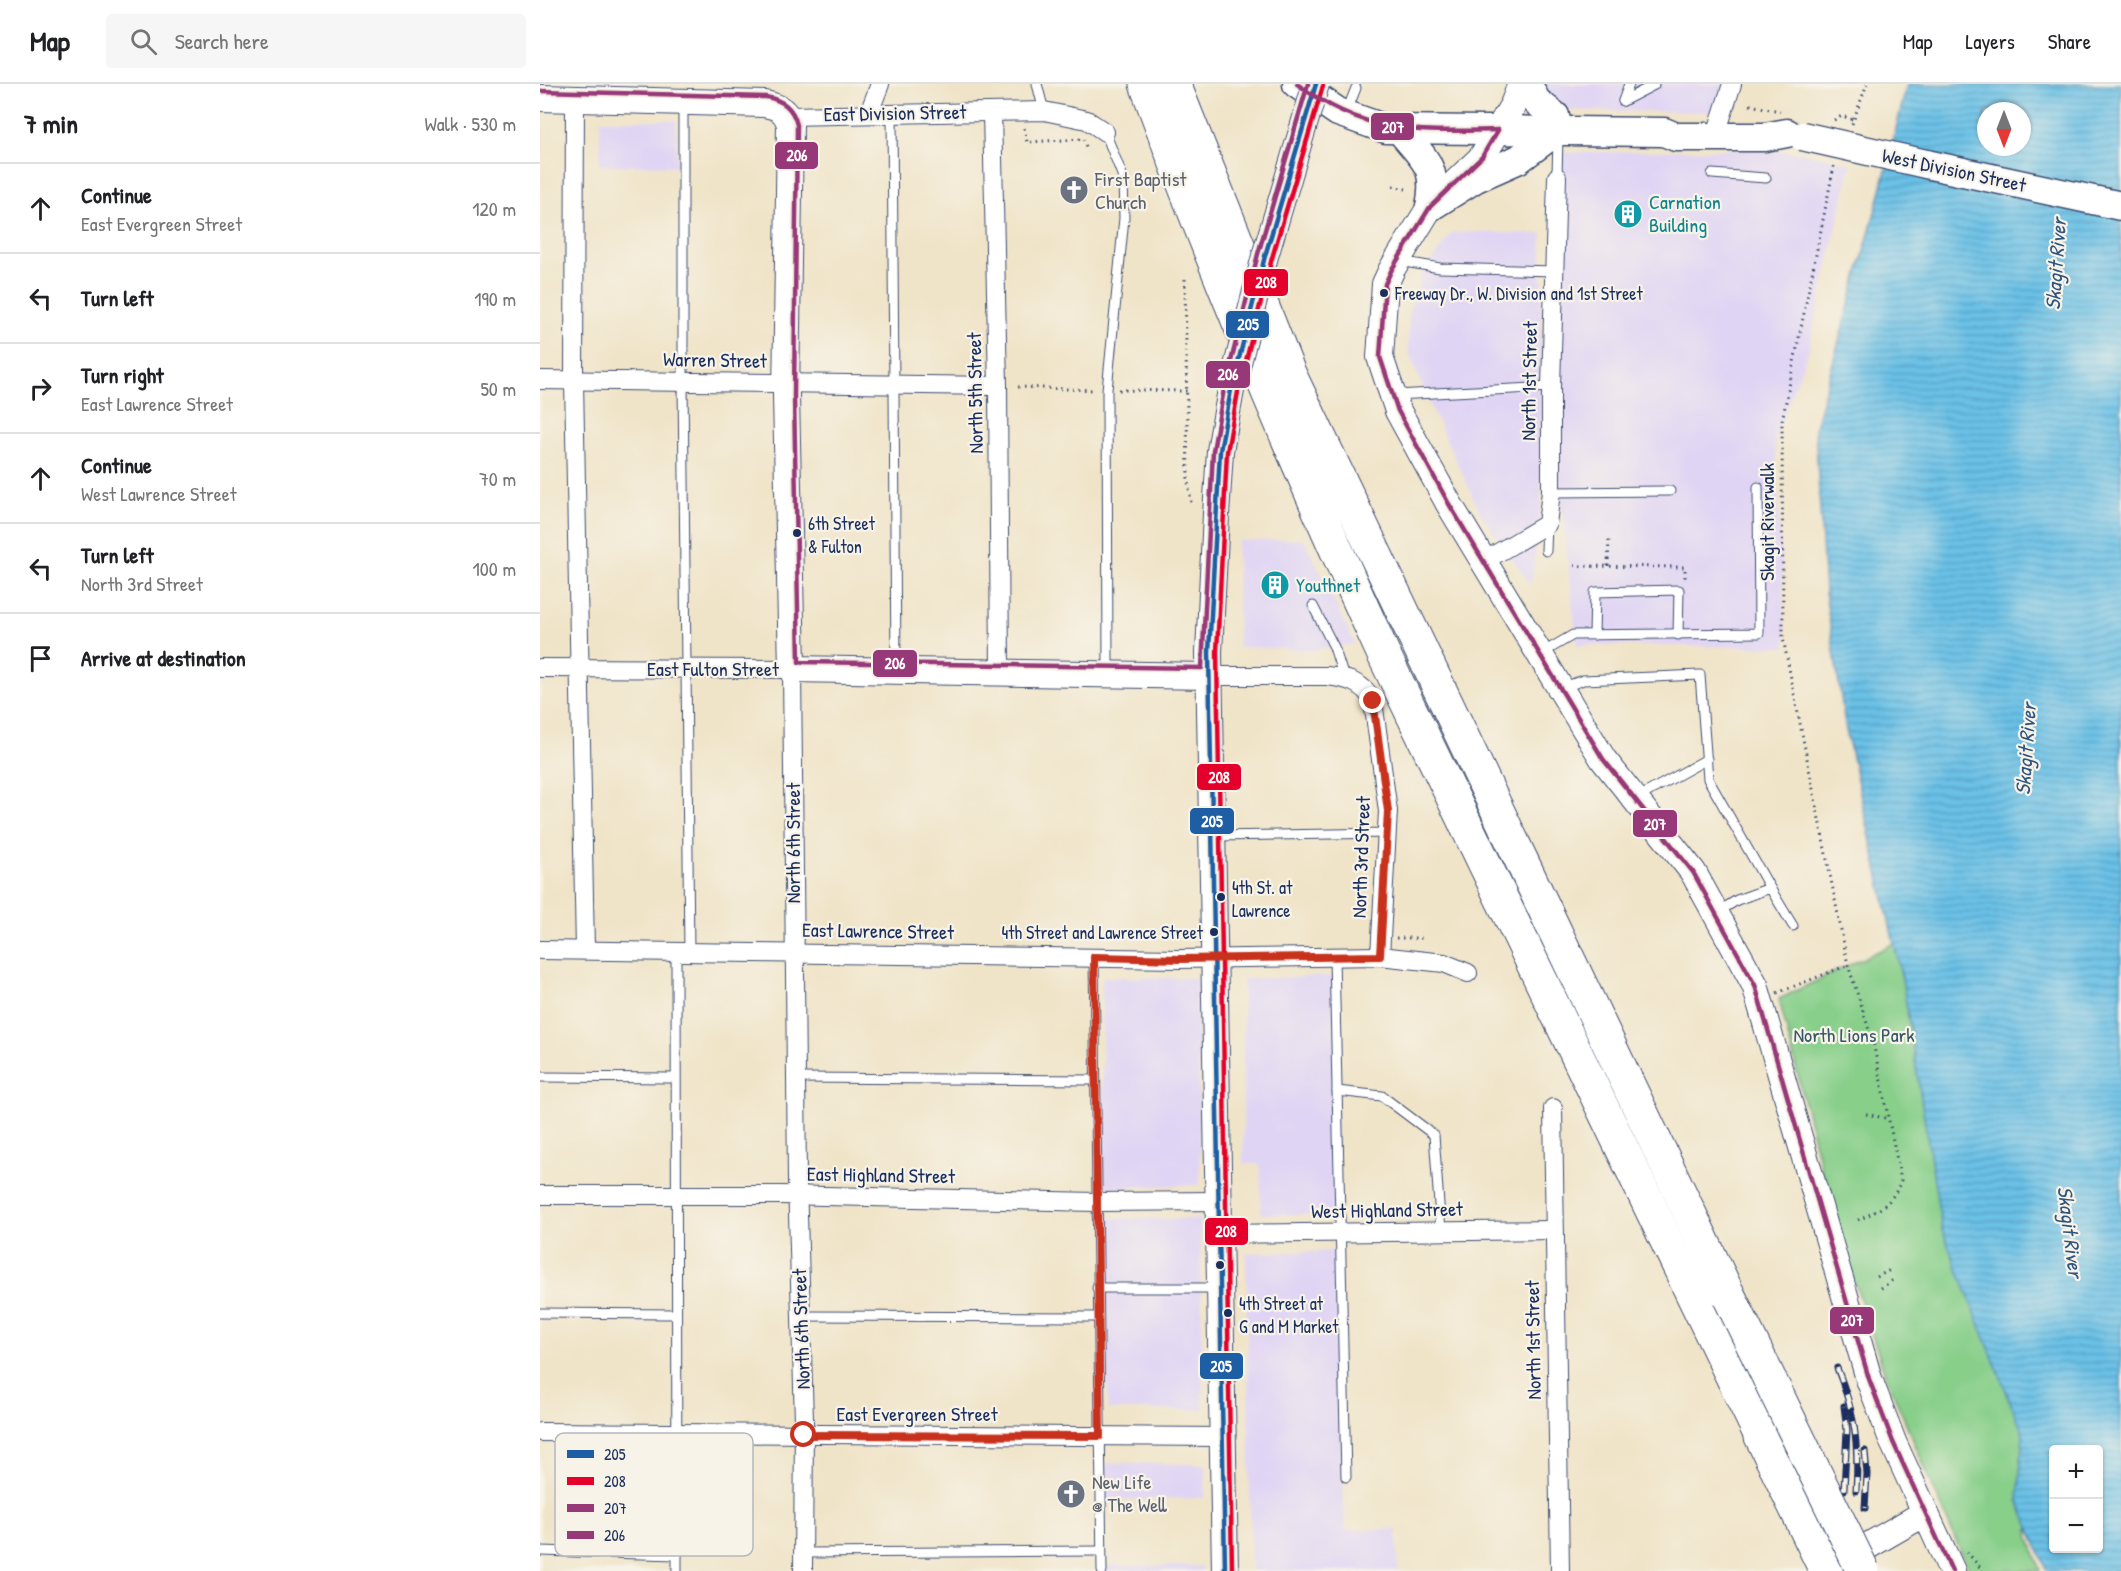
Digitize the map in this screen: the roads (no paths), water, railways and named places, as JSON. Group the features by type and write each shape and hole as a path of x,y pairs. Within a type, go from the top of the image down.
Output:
{"highway":[{"path":"1137,84 1175,162"},
{"path":"1146,84 1175,162 1331,541 1716,1305 1863,1571"},
{"path":"1174,84 1289,373 1716,1305 1826,1571"}],"main road":[{"name":"West Division Street","path":"1297,84 1310,95 1345,115 1386,129 1664,132 1676,137 1795,135"},
{"path":"1430,207 1476,178 1519,159 1558,130 1555,116 1536,101 1528,84"},
{"name":"West Division Street","path":"1664,132 1676,125 1766,126 1795,135 2121,206"},
{"path":"1400,130 1432,170 1434,188 1430,207"}],"street":[{"path":"869,113 880,84"},
{"path":"1225,1571 1221,1234 1209,652 1216,515 1220,451 1228,410 1265,256 1316,84"},
{"path":"1521,84 1513,105 1482,157 1430,207 1397,260 1385,284 1380,357 1398,411 1443,494 1603,759 1693,872 1755,985 1869,1378 1925,1513 1952,1571"},
{"path":"1719,125 1732,84"},
{"path":"575,91 574,381 585,950"},
{"name":"East Division Street","path":"540,98 575,91 683,93 777,106 788,116 1044,111 1087,120 1105,132"},
{"name":"North 5th Street","path":"992,112 998,386 1000,673"},
{"name":"North 6th Street","path":"788,116 790,125 786,382 800,1316 804,1435 803,1562"},
{"name":"North 1st Street","path":"1547,524 1551,492 1551,387 1557,177"},
{"name":"Warren Street","path":"540,380 998,386"},
{"path":"1484,561 1547,524"},
{"name":"East Fulton Street","path":"540,668 792,669 1210,676"},
{"path":"1210,676 1344,678"},
{"name":"North 3rd Street","path":"1344,678 1367,689 1373,701 1382,755 1388,811 1380,956"},
{"name":"East Lawrence Street","path":"540,950 1215,959 1380,956 1444,963 1468,973"},
{"name":"North 1st Street","path":"1553,1108 1553,1230 1560,1571"},
{"name":"East Highland Street","path":"540,1195 677,1197 798,1195 1096,1202 1220,1201"},
{"name":"West Highland Street","path":"1221,1234 1553,1230"},
{"name":"East Evergreen Street","path":"540,1432 678,1433"},
{"name":"East Evergreen Street","path":"753,1434 1223,1437"},
{"path":"1831,1571 1835,1565 1925,1513"}],"lane":[{"path":"1037,84 1044,111"},
{"path":"1629,84 1623,101 1654,85"},
{"path":"1345,115 1356,88"},
{"path":"678,1433 674,1078 683,952 687,668 683,382 683,93"},
{"path":"892,113 897,671"},
{"name":"North 1st Street","path":"1557,177 1558,130"},
{"path":"1105,132 1123,177 1124,218 1107,390 1108,675"},
{"path":"1712,174 1766,178"},
{"path":"1397,260 1440,268 1554,272"},
{"path":"1393,395 1551,387"},
{"path":"1540,654 1573,635 1759,633 1758,487"},
{"path":"1551,492 1670,491"},
{"path":"1546,551 1547,524"},
{"path":"1594,634 1595,592 1679,590 1678,635"},
{"path":"1313,606 1334,647 1344,678"},
{"path":"1561,688 1584,680 1700,675 1708,779 1793,926"},
{"path":"1635,800 1707,759"},
{"path":"1213,836 1387,833"},
{"path":"1716,913 1737,900 1770,888"},
{"path":"1094,957 1102,1571"},
{"path":"1334,957 1346,1477"},
{"path":"540,1077 674,1078"},
{"path":"796,1078 1095,1080"},
{"path":"1337,1091 1382,1096 1434,1135 1441,1232"},
{"path":"1097,1288 1221,1288"},
{"path":"540,1313 675,1314"},
{"path":"800,1316 1098,1317"},
{"path":"540,1551 555,1551"},
{"path":"803,1562 1101,1551"}],"water":[{"name":"Skagit River","path":"1907,84 2121,84 2121,1571 2047,1571 2018,1500 2023,1434 1942,1230 1902,979 1846,730 1825,592 1815,427 1880,194"}],"railway":[{"path":"1837,1368 1852,1414 1857,1457 1856,1491"},
{"path":"1844,1406 1847,1430 1844,1490"},
{"path":"1865,1451 1867,1474 1865,1508"}],"place":[{"name":"First Baptist Church","path":"1074,190"},
{"name":"Carnation Building","path":"1628,214"},
{"name":"Freeway Dr., W. Division and 1st Street","path":"1384,293"},
{"name":"6th Street & Fulton","path":"797,533"},
{"name":"Youthnet","path":"1275,585"},
{"name":"4th St. at Lawrence","path":"1221,897"},
{"name":"4th Street and Lawrence Street","path":"1214,932"},
{"name":"4th Street at G and M Market","path":"1228,1313"},
{"name":"New Life @ The Well","path":"1071,1494"}],"park label":[{"name":"North Lions Park","path":"1854,1035"}]}
